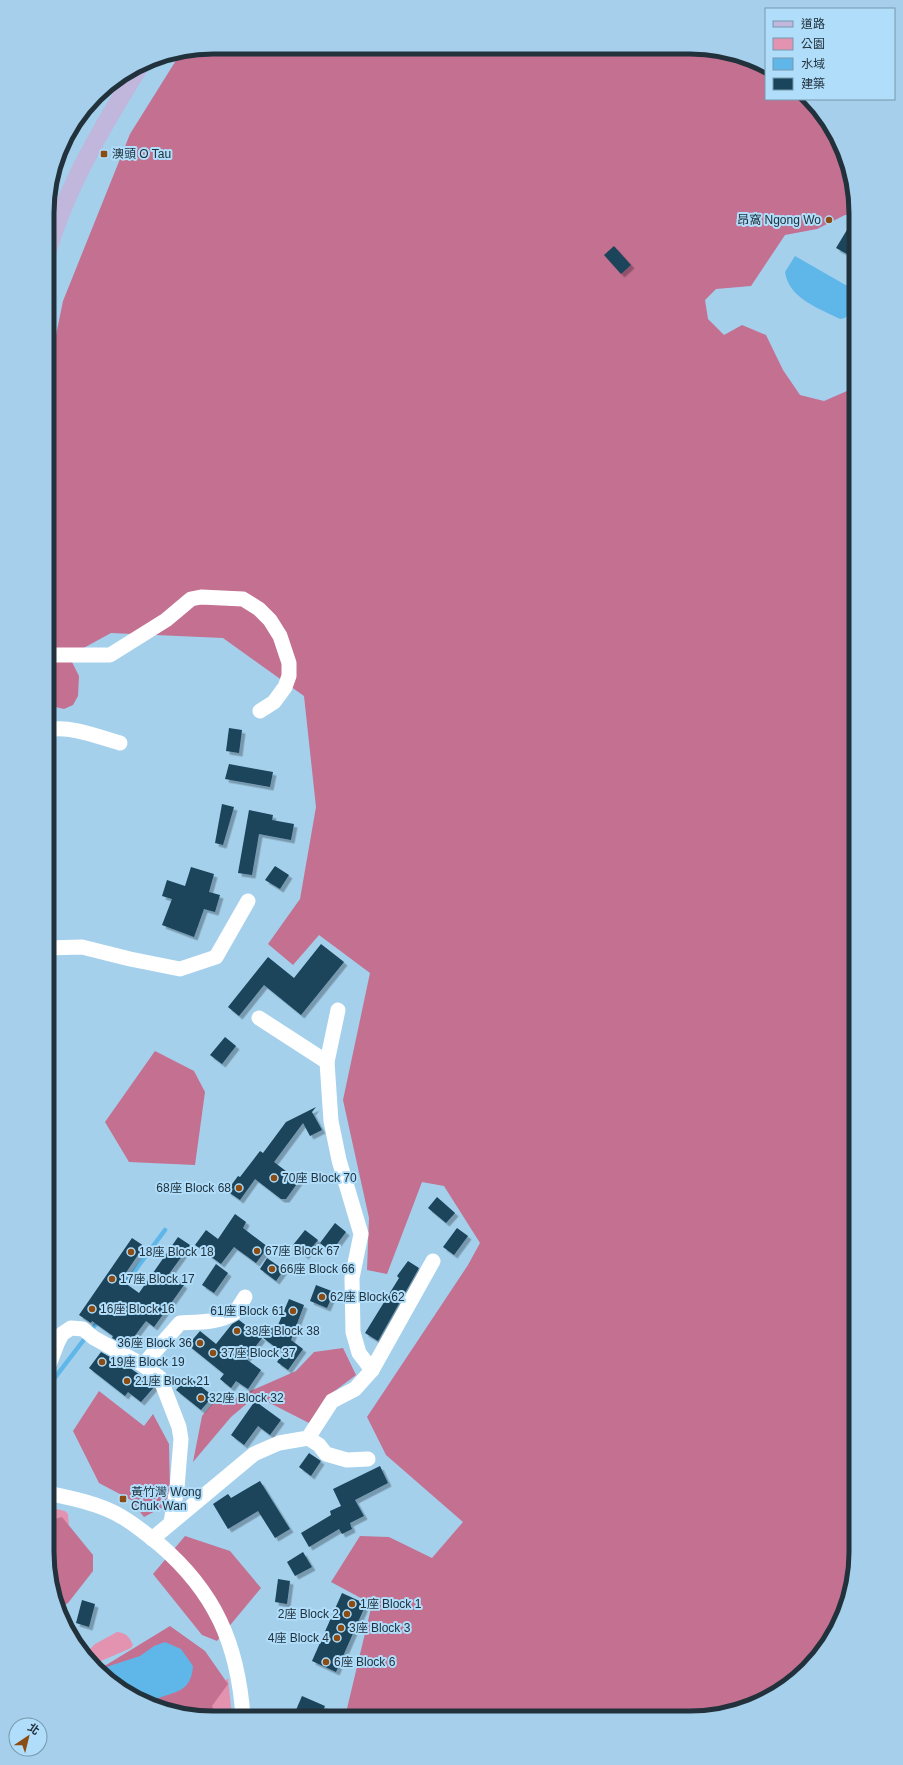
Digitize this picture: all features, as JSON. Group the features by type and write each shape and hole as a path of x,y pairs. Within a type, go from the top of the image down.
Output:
{"main road":[{"path":"54,234 73,184 93,143 135,74"}],"street":[{"path":"110,655 166,620 191,599 200,597 243,599 259,609 270,620 280,636 289,663 289,676 285,687 274,702 260,711"},
{"path":"54,655 127,655"},
{"path":"54,729 69,729 120,743"},
{"path":"54,948 82,946 130,959 180,969 216,957 248,901"},
{"path":"338,1010 327,1062 331,1121 339,1160 361,1234 352,1278 353,1332 359,1353 372,1370"},
{"path":"259,1018 327,1062"},
{"path":"308,1438 332,1401 355,1389 372,1370 433,1261"},
{"path":"143,1365 180,1323 207,1321 225,1317 235,1312 245,1297"},
{"path":"54,1352 62,1334 71,1328 89,1334 143,1365 160,1378 179,1427 181,1439 177,1488 171,1522"},
{"path":"152,1539 171,1522 206,1496 254,1454 279,1443 308,1438 319,1444 326,1454 347,1460 368,1459"},
{"path":"54,1494 78,1499 117,1514 152,1539 185,1569 207,1596 218,1615 235,1662 243,1711"}],"green space":[{"path":"54,1509 65,1511 68,1514 69,1526 54,1544"},
{"path":"117,1632 123,1633 127,1636 133,1645 131,1648 100,1663 88,1651 95,1644"},
{"path":"228,1678 231,1711 197,1710"}],"shaded area":[{"path":"700,54 731,59 765,72 765,100 801,100 810,108 828,134 841,162 848,192 849,215 845,215 817,229 785,235 751,286 716,289 705,300 708,319 724,335 742,325 766,335 783,370 800,395 824,401 847,391 849,385 849,1562 844,1593 837,1613 828,1632 810,1657 795,1672 770,1690 741,1703 700,1711 346,1711 372,1604 331,1582 360,1536 389,1537 432,1558 463,1522 386,1455 367,1417 468,1265 480,1243 444,1186 422,1182 387,1274 367,1270 369,1218 343,1100 370,973 319,935 293,965 268,944 300,899 316,807 304,696 223,638 111,633 69,656 79,676 78,696 73,705 64,709 54,707 54,345 63,301 130,134 178,58 192,55"},
{"path":"155,1051 194,1071 205,1092 195,1165 129,1162 105,1122"},
{"path":"343,1348 356,1375 332,1393 309,1423 256,1396 231,1417 193,1462 202,1416 222,1392 232,1399 296,1371 314,1352"},
{"path":"99,1391 144,1426 153,1414 169,1444 170,1491 165,1506 144,1517 131,1500 99,1483 73,1431"},
{"path":"62,1517 93,1555 93,1571 68,1603 63,1606 55,1573 54,1519"},
{"path":"185,1536 230,1551 261,1588 217,1641 202,1635 153,1574"},
{"path":"170,1626 205,1651 228,1684 212,1706 214,1711 192,1710 162,1703 143,1695 116,1678 103,1667"}],"water":[{"path":"795,256 849,287 849,313 845,318 840,319 806,302 792,289 785,272"},
{"path":"165,1642 181,1649 193,1666 188,1683 177,1692 155,1700 133,1690 104,1668 140,1656 154,1646"}],"building":[{"path":"849,227 849,251 847,254 836,248"},
{"path":"614,246 631,265 621,274 604,255"},
{"path":"229,728 242,730 239,753 226,751"},
{"path":"229,764 273,772 270,787 225,779"},
{"path":"222,804 234,807 223,845 215,843"},
{"path":"249,810 273,815 272,820 294,824 291,840 259,834 252,875 238,873"},
{"path":"275,866 289,875 280,889 265,880"},
{"path":"191,867 214,874 209,892 220,895 215,912 204,909 194,937 162,925 172,899 162,896 167,880 185,886"},
{"path":"321,944 344,962 301,1015 264,985 239,1016 228,1007 268,957 294,978"},
{"path":"225,1037 236,1046 222,1064 210,1055"},
{"path":"316,1107 312,1112 322,1130 310,1136 303,1123 274,1162 299,1181 286,1199 281,1199 255,1179 240,1200 227,1191 260,1151 263,1153 286,1122"},
{"path":"437,1197 455,1213 446,1223 428,1208"},
{"path":"235,1214 246,1222 243,1228 268,1247 256,1263 234,1247 221,1264 195,1245 206,1230 218,1239"},
{"path":"335,1223 346,1232 331,1252 320,1243"},
{"path":"457,1228 468,1236 454,1255 443,1247"},
{"path":"305,1230 318,1240 305,1256 293,1245"},
{"path":"178,1237 190,1245 169,1274 184,1285 154,1327 146,1321 127,1346 112,1338 113,1336 92,1321 91,1323 79,1315 132,1238 144,1246 121,1280 139,1293"},
{"name":"66座 Block 66","path":"267,1258 284,1270 276,1281 260,1269"},
{"path":"408,1261 419,1268 378,1341 365,1333 399,1278 397,1276"},
{"path":"216,1264 228,1273 214,1293 202,1285"},
{"name":"62座 Block 62","path":"316,1285 334,1292 327,1308 310,1301"},
{"path":"289,1299 304,1305 291,1340 303,1349 288,1370 277,1362 283,1353 262,1337 270,1326 276,1330"},
{"path":"239,1320 262,1338 246,1359 261,1370 248,1389 236,1381 231,1388 220,1379 224,1374 188,1345 200,1331 216,1344 232,1324"},
{"path":"101,1352 130,1368 153,1384 154,1387 141,1402 128,1392 125,1396 89,1368"},
{"path":"188,1376 213,1396 201,1410 176,1390"},
{"path":"255,1401 281,1420 270,1435 258,1426 244,1445 231,1435"},
{"path":"309,1453 321,1461 311,1476 299,1467"},
{"path":"380,1466 388,1483 355,1500 364,1516 350,1523 352,1529 342,1534 339,1529 309,1547 301,1533 331,1515 330,1511 341,1506 333,1489"},
{"path":"260,1481 290,1529 275,1538 258,1511 228,1529 213,1504 228,1494 231,1498"},
{"path":"303,1552 312,1567 295,1576 287,1562"},
{"path":"278,1579 290,1581 287,1604 275,1602"},
{"path":"342,1593 366,1604 336,1672 312,1661"},
{"path":"82,1600 95,1604 89,1627 76,1623"},
{"path":"302,1696 325,1706 323,1711 296,1711"}],"waterway":[{"path":"122,1288 165,1230"},
{"path":"54,1379 99,1320"}],"place":[{"name":"澳頭 O Tau","path":"104,154"},
{"name":"昂窩 Ngong Wo","path":"829,220"},
{"name":"70座 Block 70","path":"274,1178"},
{"name":"68座 Block 68","path":"239,1188"},
{"name":"67座 Block 67","path":"257,1251"},
{"name":"18座 Block 18","path":"131,1252"},
{"name":"66座 Block 66","path":"272,1269"},
{"name":"17座 Block 17","path":"112,1279"},
{"name":"62座 Block 62","path":"322,1297"},
{"name":"16座 Block 16","path":"92,1309"},
{"name":"61座 Block 61","path":"293,1311"},
{"name":"38座 Block 38","path":"237,1331"},
{"name":"36座 Block 36","path":"200,1343"},
{"name":"37座 Block 37","path":"213,1353"},
{"name":"19座 Block 19","path":"102,1362"},
{"name":"21座 Block 21","path":"127,1381"},
{"name":"32座 Block 32","path":"201,1398"},
{"name":"黃竹灣 Wong Chuk Wan","path":"123,1499"},
{"name":"1座 Block 1","path":"352,1604"},
{"name":"2座 Block 2","path":"347,1614"},
{"name":"3座 Block 3","path":"341,1628"},
{"name":"4座 Block 4","path":"337,1638"},
{"name":"6座 Block 6","path":"326,1662"}]}
